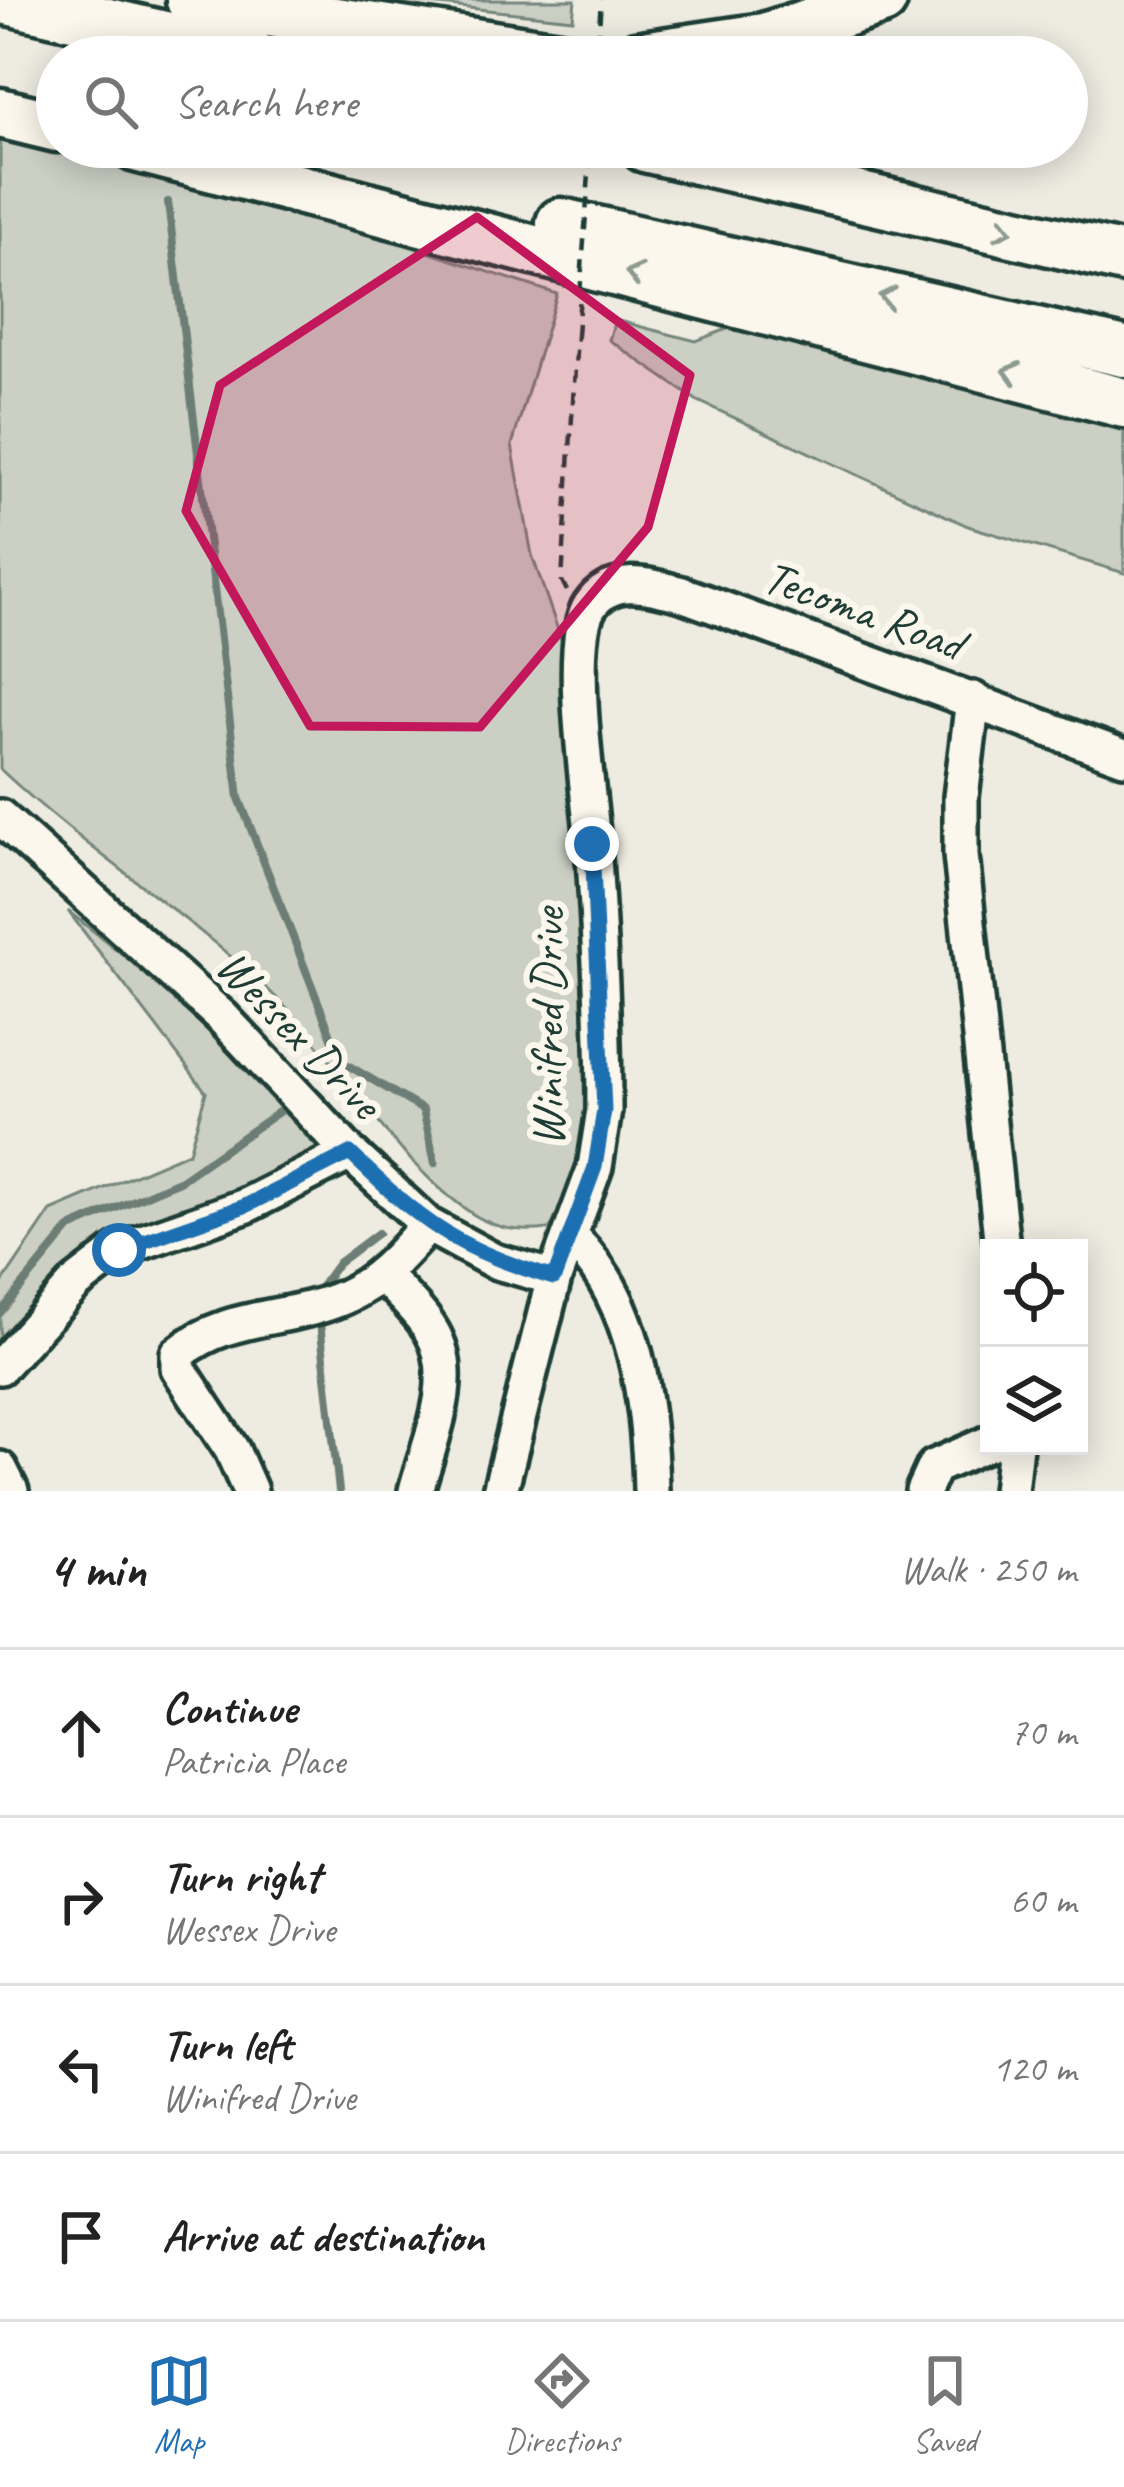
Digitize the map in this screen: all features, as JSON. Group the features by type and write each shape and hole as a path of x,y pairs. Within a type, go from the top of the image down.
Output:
{"highway":[{"path":"8,0 164,36"},
{"path":"191,0 427,36"},
{"path":"770,36 882,0"},
{"path":"0,94 36,102"},
{"path":"0,113 36,122"},
{"path":"217,168 1124,403"},
{"path":"322,168 1124,352"},
{"path":"736,168 1124,258"}],"street":[{"name":"Tecoma Road","path":"582,622 605,591 643,583 1124,757"},
{"name":"Winifred Drive","path":"500,1491 554,1278 595,1167 604,1110 582,711 582,622"},
{"path":"974,700 961,797 961,855 1001,1239"},
{"name":"Wessex Drive","path":"0,817 223,1017 350,1153 428,1225 494,1261 554,1278"},
{"path":"0,1367 76,1283 119,1250 245,1206 350,1153"},
{"path":"250,1491 232,1450 178,1368 178,1354 223,1326 315,1306 382,1274 428,1225"},
{"path":"572,1238 602,1274 631,1344 643,1394 651,1491"},
{"path":"382,1274 431,1330 441,1352 442,1392 416,1491"},
{"path":"923,1491 923,1482 934,1467 980,1447"},
{"path":"1010,1491 1014,1455"},
{"path":"0,1469 10,1491"}],"path":[{"path":"599,36 602,0"},
{"path":"582,622 562,581 590,168"}],"highlighted area":[{"path":"477,217 690,375 648,527 480,727 310,726 186,511 220,385"}],"shaded area":[{"path":"391,0 575,0 573,19"},
{"path":"0,128 36,138 36,168 144,168 310,214 557,294 512,445 532,555 569,662 592,1114 572,1196 549,1229 494,1225 435,1184 262,984 0,769"},
{"path":"761,316 1124,422 1124,573 968,526 696,400 609,340 615,320 696,341"},
{"path":"68,911 175,996 324,1155 230,1200 133,1228 0,1348 0,1286 51,1211 189,1152 206,1092"}],"waterway":[{"path":"168,202 239,798 341,1061 423,1110 435,1163"},
{"path":"0,1313 70,1228 181,1180 280,1111"},
{"path":"316,1293 338,1263 378,1233"},
{"path":"319,1314 339,1491"}],"route":[{"path":"119,1250 245,1206 350,1153 428,1225 461,1247 554,1278 595,1167 604,1110 592,844"}]}
